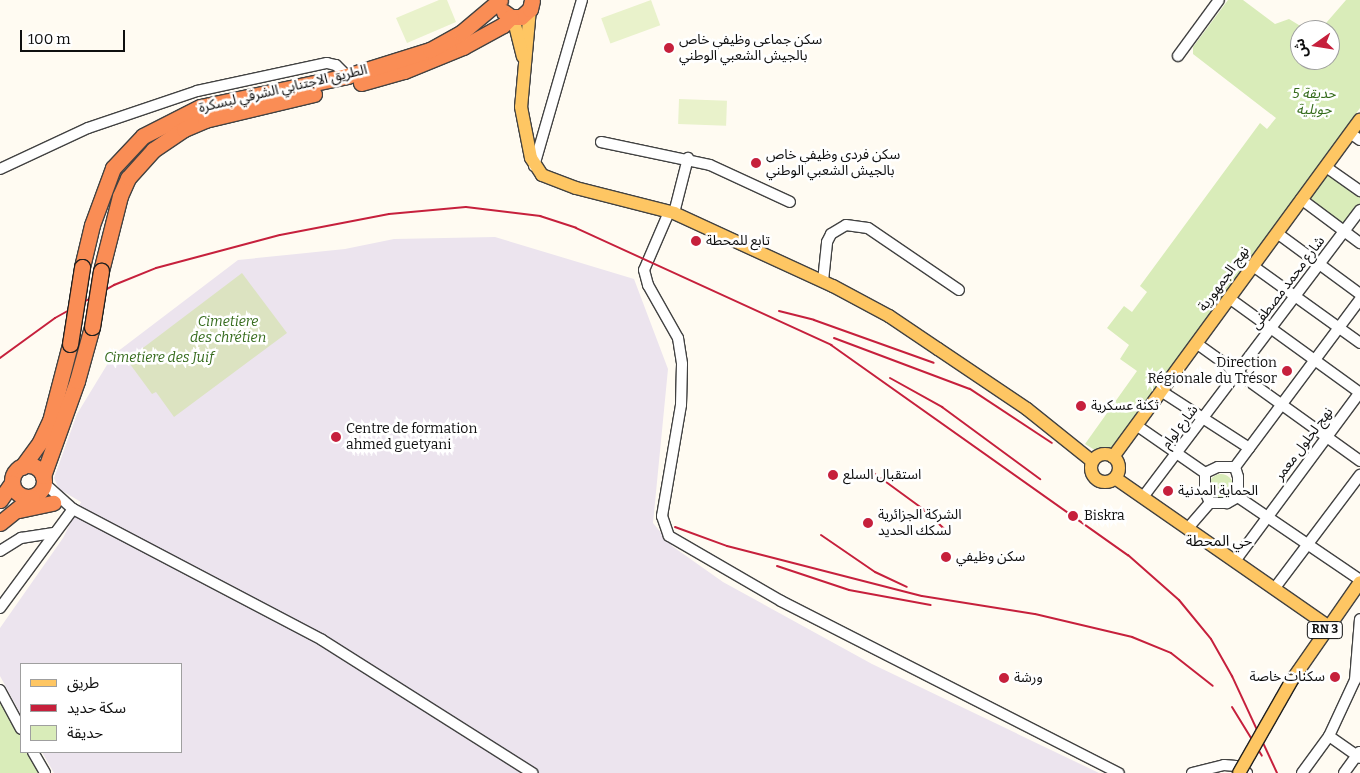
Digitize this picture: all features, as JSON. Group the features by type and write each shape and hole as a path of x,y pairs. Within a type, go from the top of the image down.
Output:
{"highway":[{"path":"501,0 504,12 512,17"},
{"name":"الطريق الاجتنابي الشرقي لبسكرة","path":"22,466 40,442 50,421 70,344 82,267 92,225 113,168 143,136 179,116 223,100 346,76 430,50 461,33 501,0"},
{"name":"الطريق الاجتنابي الشرقي لبسكرة","path":"43,479 77,381 92,327 109,230 128,178 167,139 184,129 226,114 404,71 463,47 503,25 512,17 525,16 535,4"},
{"path":"0,500 12,483 13,476 22,466 34,467 43,479 33,497 18,511 0,522"},
{"path":"12,483 21,496 33,497"},
{"path":"18,511 64,506"}],"main road":[{"path":"535,4 524,59 521,87 524,130 534,166 548,178 671,212 823,281 890,316 1027,410 1092,461"},
{"path":"512,17 524,59"},
{"name":"نهج الجمهورية","path":"1113,457 1276,233 1326,167 1355,137 1360,120"},
{"path":"1104,454 1113,457 1118,469 1115,478 1107,482 1094,478 1091,470 1092,461 1104,454"},
{"path":"1115,478 1328,626"},
{"name":"RN 3","path":"1239,773 1292,680 1360,581"}],"street":[{"path":"534,166 582,0"},
{"path":"1178,56 1219,0"},
{"path":"0,169 88,128 197,91 327,63 336,65 346,76"},
{"path":"524,130 533,137 544,134"},
{"path":"601,142 688,158 730,173 790,202"},
{"path":"688,158 671,212 644,270 648,285 678,338 682,364 680,405 662,516 669,536 781,602 1119,773"},
{"path":"1326,167 1360,191"},
{"path":"1302,199 1360,243"},
{"name":"شارع محمد مصطفى","path":"1239,374 1360,210"},
{"path":"823,281 827,242 831,234 846,224 868,228 959,290"},
{"path":"1276,233 1360,294"},
{"path":"1253,266 1360,343"},
{"path":"1229,298 1360,392"},
{"path":"1360,299 1235,467 1238,497 1265,518 1309,544 1360,581"},
{"path":"1196,342 1360,462"},
{"name":"شارع لوام","path":"1143,497 1239,374"},
{"path":"1161,391 1249,448"},
{"name":"نهج لحلول معمر","path":"1235,561 1360,392"},
{"path":"1136,425 1205,473"},
{"path":"1205,473 1218,467 1235,467"},
{"path":"1205,473 1203,485 1210,503"},
{"path":"1274,589 1360,475"},
{"path":"43,479 64,506"},
{"path":"33,497 64,506 322,640 532,773"},
{"path":"1188,528 1210,503 1227,503 1238,497"},
{"path":"0,608 54,533 64,506"},
{"path":"0,551 21,538 54,533"},
{"path":"1302,773 1329,736 1357,682 1360,619"},
{"path":"0,690 20,727"},
{"path":"1329,736 1359,755 1344,773"},
{"path":"35,753 45,773"},
{"path":"1192,773 1224,765 1236,766 1247,773"}],"shaded area":[{"path":"495,237 634,279 668,369 653,523 672,546 723,582 872,664 1099,773 54,773 43,753 182,753 182,663 20,663 20,713 0,676 0,628 63,538 81,502 59,489 54,478 77,414 113,355 238,260 345,249 394,239"}],"green space":[{"path":"439,0 447,0 456,22 407,43 396,18"},
{"path":"651,0 660,25 610,43 601,18"},
{"name":"حديقة 5 جويلية","path":"1228,0 1243,0 1275,24 1291,20 1290,70 1340,70 1340,20 1329,20 1346,0 1360,0 1360,108 1111,449 1098,452 1085,444 1137,371 1120,359 1129,345 1107,328 1124,306 1132,312 1147,292 1140,286 1260,123 1267,129 1276,118 1193,54 1193,47"},
{"path":"679,99 727,101 726,126 678,124"},
{"path":"1327,171 1360,196 1360,205 1344,227 1307,199"},
{"name":"Cimetiere des chrétien","path":"242,273 287,333 174,417 156,392 152,394 127,360"},
{"path":"1221,474 1230,477 1233,486 1230,495 1221,498 1212,495 1209,486 1212,477"},
{"path":"0,701 20,735 20,753 31,753 42,773 0,773"}],"railway":[{"path":"0,358 55,318 114,285 156,268 280,235 389,214 466,207 540,216 576,228 831,345 1128,555 1179,600 1211,639 1232,676 1277,773"},
{"path":"779,311 814,320 934,363"},
{"path":"834,338 970,389 1052,443"},
{"path":"890,378 942,407 1040,479"},
{"path":"871,471 923,509 948,532"},
{"path":"675,527 727,546 922,596 1035,614 1132,637 1171,653 1213,686"},
{"path":"821,535 875,572 907,587"},
{"path":"777,566 849,590 931,605"},
{"path":"1232,707 1262,756"}],"place":[{"name":"سكن جماعي وظيفي خاص بالجيش الشعبي الوطني","path":"669,48"},
{"name":"سكن فردي وظيفي خاص بالجيش الشعبي الوطني","path":"756,163"},
{"name":"تابع للمحطة","path":"696,241"},
{"name":"Direction Régionale du Trésor","path":"1287,371"},
{"name":"ثكنة عسكرية","path":"1081,406"},
{"name":"Centre de formation ahmed guetyani","path":"336,437"},
{"name":"استقبال السلع","path":"833,475"},
{"name":"الحماية المدنية","path":"1168,491"},
{"name":"Biskra","path":"1073,516"},
{"name":"الشركة الجزائرية لسكك الحديد","path":"868,523"},
{"name":"سكن وظيفي","path":"946,557"},
{"name":"سكنات خاصة","path":"1335,677"},
{"name":"ورشة","path":"1004,678"}],"district":[{"name":"حي المحطة","path":"1219,542"}],"park label":[{"name":"Cimetiere des Juif","path":"159,358"}]}
